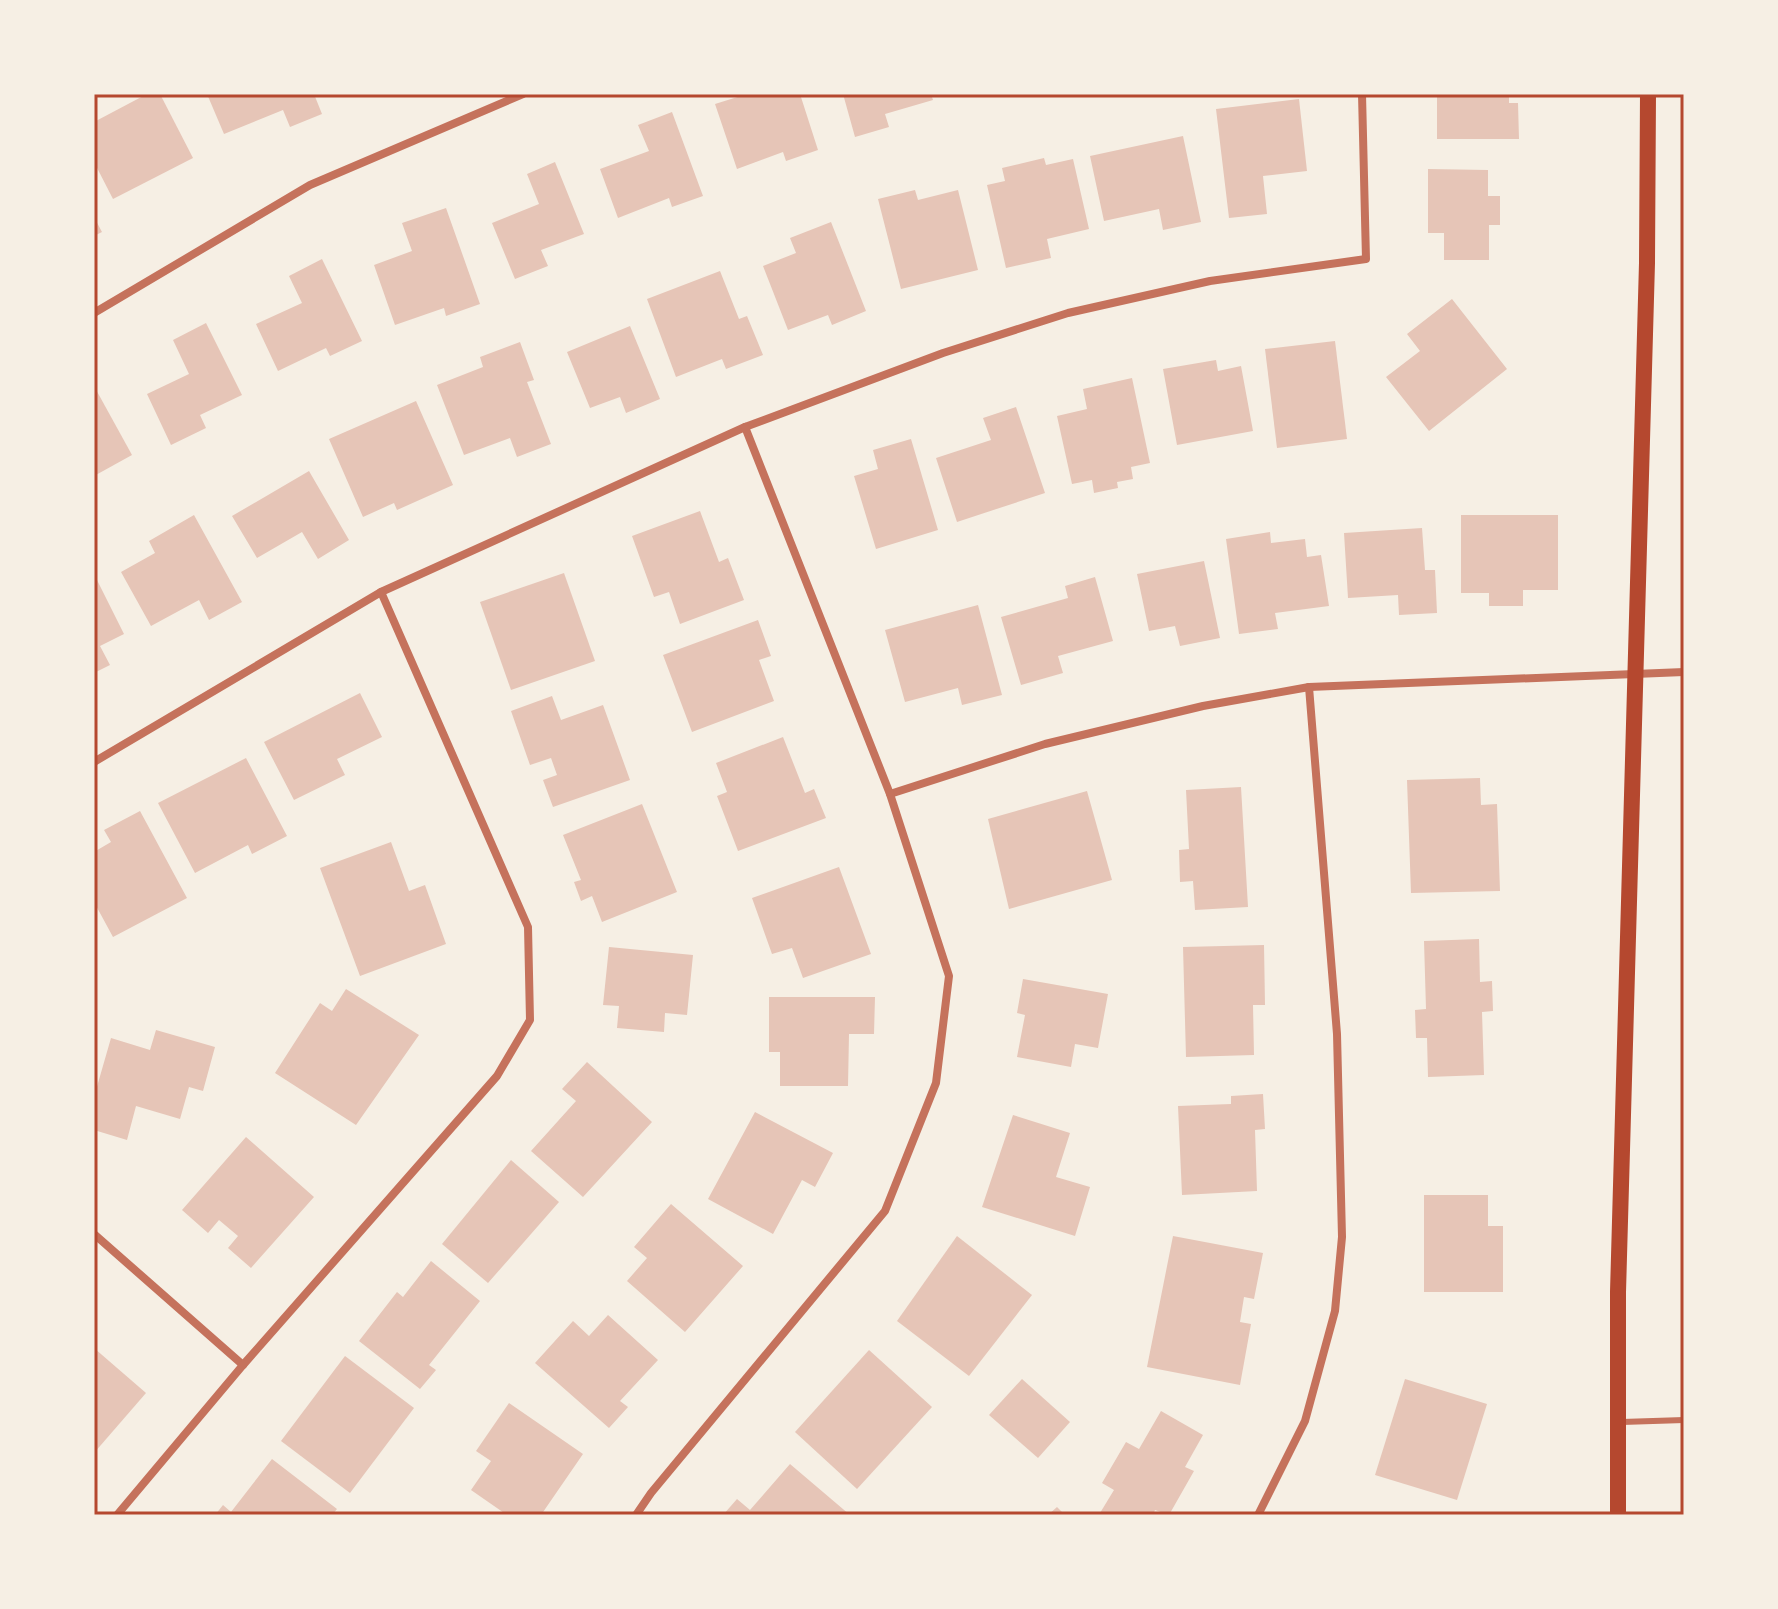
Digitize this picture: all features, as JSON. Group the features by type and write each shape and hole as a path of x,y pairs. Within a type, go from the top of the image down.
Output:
{"main road":[{"path":"1618,1515 1618,1292 1648,94"}],"street":[{"path":"94,313 310,185 523,94"},
{"path":"94,762 381,592 745,427 943,353 1068,313 1210,281 1366,259 1362,94"},
{"path":"636,1515 689,1445 885,1211 936,1083 949,976 890,794 745,427"},
{"path":"117,1515 243,1365 497,1076 530,1020 528,927 381,592"},
{"path":"890,794 1045,744 1203,706 1309,687 1684,672"},
{"path":"1258,1515 1305,1421 1335,1311 1342,1237 1337,1034 1309,687"},
{"path":"94,1234 243,1365"}],"lane":[{"path":"1618,1422 1684,1420"}],"building":[{"path":"147,94 160,94 193,158 113,199 94,162 94,122"},
{"path":"207,94 314,94 322,114 290,127 283,110 224,134"},
{"path":"747,94 800,94 818,150 786,161 783,152 737,169 715,104"},
{"path":"843,94 931,94 933,100 885,114 889,127 855,137"},
{"path":"1437,94 1509,94 1509,103 1518,103 1519,139 1437,139"},
{"path":"1299,99 1307,171 1263,176 1267,214 1229,218 1216,109"},
{"path":"672,112 703,196 672,207 669,198 618,218 600,169 649,151 638,125"},
{"path":"1183,136 1201,222 1163,230 1159,209 1104,221 1090,156"},
{"path":"1044,158 1046,165 1073,159 1089,229 1047,239 1051,258 1006,268 987,185 1005,181 1002,168"},
{"path":"555,162 584,234 541,250 548,266 515,279 492,223 539,204 527,174"},
{"path":"1428,169 1488,170 1488,196 1500,196 1500,225 1489,225 1489,260 1444,260 1444,233 1428,233"},
{"path":"915,190 918,200 958,190 978,270 901,289 878,199"},
{"path":"446,208 480,304 446,316 444,308 395,325 374,265 412,251 402,223"},
{"path":"94,217 102,232 94,236"},
{"path":"831,222 866,311 832,325 828,315 788,330 763,266 796,253 790,238"},
{"path":"322,259 362,341 330,356 326,348 278,371 256,324 302,303 289,276"},
{"path":"720,271 739,319 747,316 763,355 726,369 722,359 676,377 647,299"},
{"path":"1452,299 1507,369 1429,431 1386,377 1420,351 1407,334"},
{"path":"206,323 242,395 200,415 206,428 171,445 147,394 189,374 173,340"},
{"path":"630,326 660,399 626,413 620,397 590,408 567,352"},
{"path":"1335,341 1347,439 1277,448 1265,349"},
{"path":"520,342 534,380 527,382 551,444 517,457 510,438 464,455 437,385 483,367 480,357"},
{"path":"1216,360 1218,371 1241,366 1253,431 1177,445 1163,369"},
{"path":"1132,378 1150,463 1131,467 1133,479 1117,482 1118,488 1094,493 1092,480 1072,484 1057,416 1087,409 1083,389"},
{"path":"94,386 132,455 94,476"},
{"path":"416,401 453,485 397,510 394,503 363,517 329,439"},
{"path":"1016,407 1045,493 957,522 936,458 991,440 983,418"},
{"path":"911,439 938,530 876,549 854,476 878,469 873,450"},
{"path":"309,471 349,540 318,559 302,532 257,558 232,516"},
{"path":"700,511 719,562 728,558 744,600 680,624 669,592 654,597 632,536"},
{"path":"194,515 242,602 209,620 199,600 151,626 121,572 155,553 149,541"},
{"path":"1461,515 1558,515 1558,590 1523,590 1523,606 1489,606 1489,593 1461,593"},
{"path":"1422,528 1425,570 1435,570 1437,613 1399,615 1398,595 1348,598 1344,533"},
{"path":"1270,532 1271,543 1305,539 1307,557 1321,555 1329,606 1275,613 1278,629 1239,634 1226,539"},
{"path":"1204,561 1220,638 1180,646 1175,626 1149,631 1137,574"},
{"path":"564,573 595,661 511,690 480,602"},
{"path":"94,574 124,634 100,646 110,665 94,673"},
{"path":"1095,577 1113,641 1058,656 1063,673 1021,685 1001,617 1068,598 1065,586"},
{"path":"978,605 1002,695 962,705 958,688 905,702 885,630"},
{"path":"758,620 771,656 759,660 774,701 692,732 663,655"},
{"path":"360,693 382,737 337,759 345,775 294,800 264,742"},
{"path":"552,696 561,720 603,705 630,780 553,807 543,780 557,775 551,758 530,765 511,711"},
{"path":"783,737 805,793 814,789 826,818 738,851 717,796 727,792 716,763"},
{"path":"246,758 287,836 252,854 248,845 195,873 158,803"},
{"path":"1480,778 1481,805 1497,804 1500,891 1411,893 1407,780"},
{"path":"1241,787 1248,907 1195,910 1193,881 1180,882 1179,850 1189,849 1186,790"},
{"path":"1087,791 1112,880 1009,909 988,819"},
{"path":"642,804 677,892 602,922 592,896 581,901 574,882 581,880 563,835"},
{"path":"140,811 187,898 113,937 94,902 94,852 111,842 104,830"},
{"path":"391,842 409,891 425,885 446,944 360,976 320,868"},
{"path":"839,867 871,954 803,978 792,948 772,954 752,898"},
{"path":"1479,939 1480,982 1492,981 1493,1011 1482,1012 1484,1075 1428,1077 1427,1038 1416,1038 1415,1010 1426,1009 1424,941"},
{"path":"1264,945 1265,1005 1253,1005 1254,1055 1186,1057 1183,947"},
{"path":"609,947 693,955 687,1015 665,1013 664,1032 617,1028 619,1006 603,1005"},
{"path":"1023,979 1108,994 1098,1048 1075,1044 1071,1067 1017,1057 1025,1015 1017,1013"},
{"path":"346,989 419,1035 356,1125 275,1073 320,1003 332,1011"},
{"path":"769,997 875,997 874,1034 849,1034 848,1086 780,1086 780,1052 769,1052"},
{"path":"156,1030 215,1047 203,1091 189,1087 180,1119 136,1106 127,1140 94,1130 94,1097 111,1038 150,1050"},
{"path":"587,1062 652,1122 583,1197 531,1151 576,1101 562,1089"},
{"path":"1263,1094 1265,1129 1255,1130 1257,1191 1182,1195 1178,1106 1231,1104 1231,1096"},
{"path":"755,1112 833,1153 815,1187 802,1180 773,1234 708,1199"},
{"path":"1013,1115 1070,1133 1056,1177 1090,1187 1075,1236 982,1207"},
{"path":"246,1137 314,1197 251,1268 228,1248 238,1236 219,1220 208,1233 182,1210"},
{"path":"511,1160 559,1202 488,1283 442,1244"},
{"path":"1424,1195 1488,1195 1488,1226 1503,1226 1503,1292 1424,1292"},
{"path":"671,1204 743,1266 685,1332 627,1281 647,1258 634,1247"},
{"path":"957,1236 1032,1295 969,1376 897,1321"},
{"path":"1173,1236 1263,1253 1254,1299 1244,1297 1240,1322 1251,1324 1240,1385 1147,1367"},
{"path":"431,1261 480,1301 429,1365 436,1370 420,1389 359,1341 397,1292 403,1297"},
{"path":"608,1315 658,1360 620,1401 628,1407 609,1428 535,1363 573,1321 589,1336"},
{"path":"94,1348 146,1393 94,1453"},
{"path":"869,1350 932,1407 857,1489 795,1432"},
{"path":"345,1356 414,1408 350,1493 281,1441"},
{"path":"1022,1379 1070,1422 1038,1458 989,1415"},
{"path":"1405,1379 1487,1404 1457,1500 1375,1475"},
{"path":"509,1403 583,1454 541,1515 507,1515 471,1490 491,1461 476,1451"},
{"path":"1161,1411 1203,1435 1185,1467 1194,1471 1169,1515 1155,1510 1153,1515 1100,1513 1114,1490 1102,1483 1126,1442 1139,1449"},
{"path":"272,1459 337,1509 332,1515 215,1515 223,1505 231,1512"},
{"path":"790,1464 850,1515 723,1515 737,1499 750,1510"},
{"path":"1057,1507 1065,1515 1048,1515"}]}
